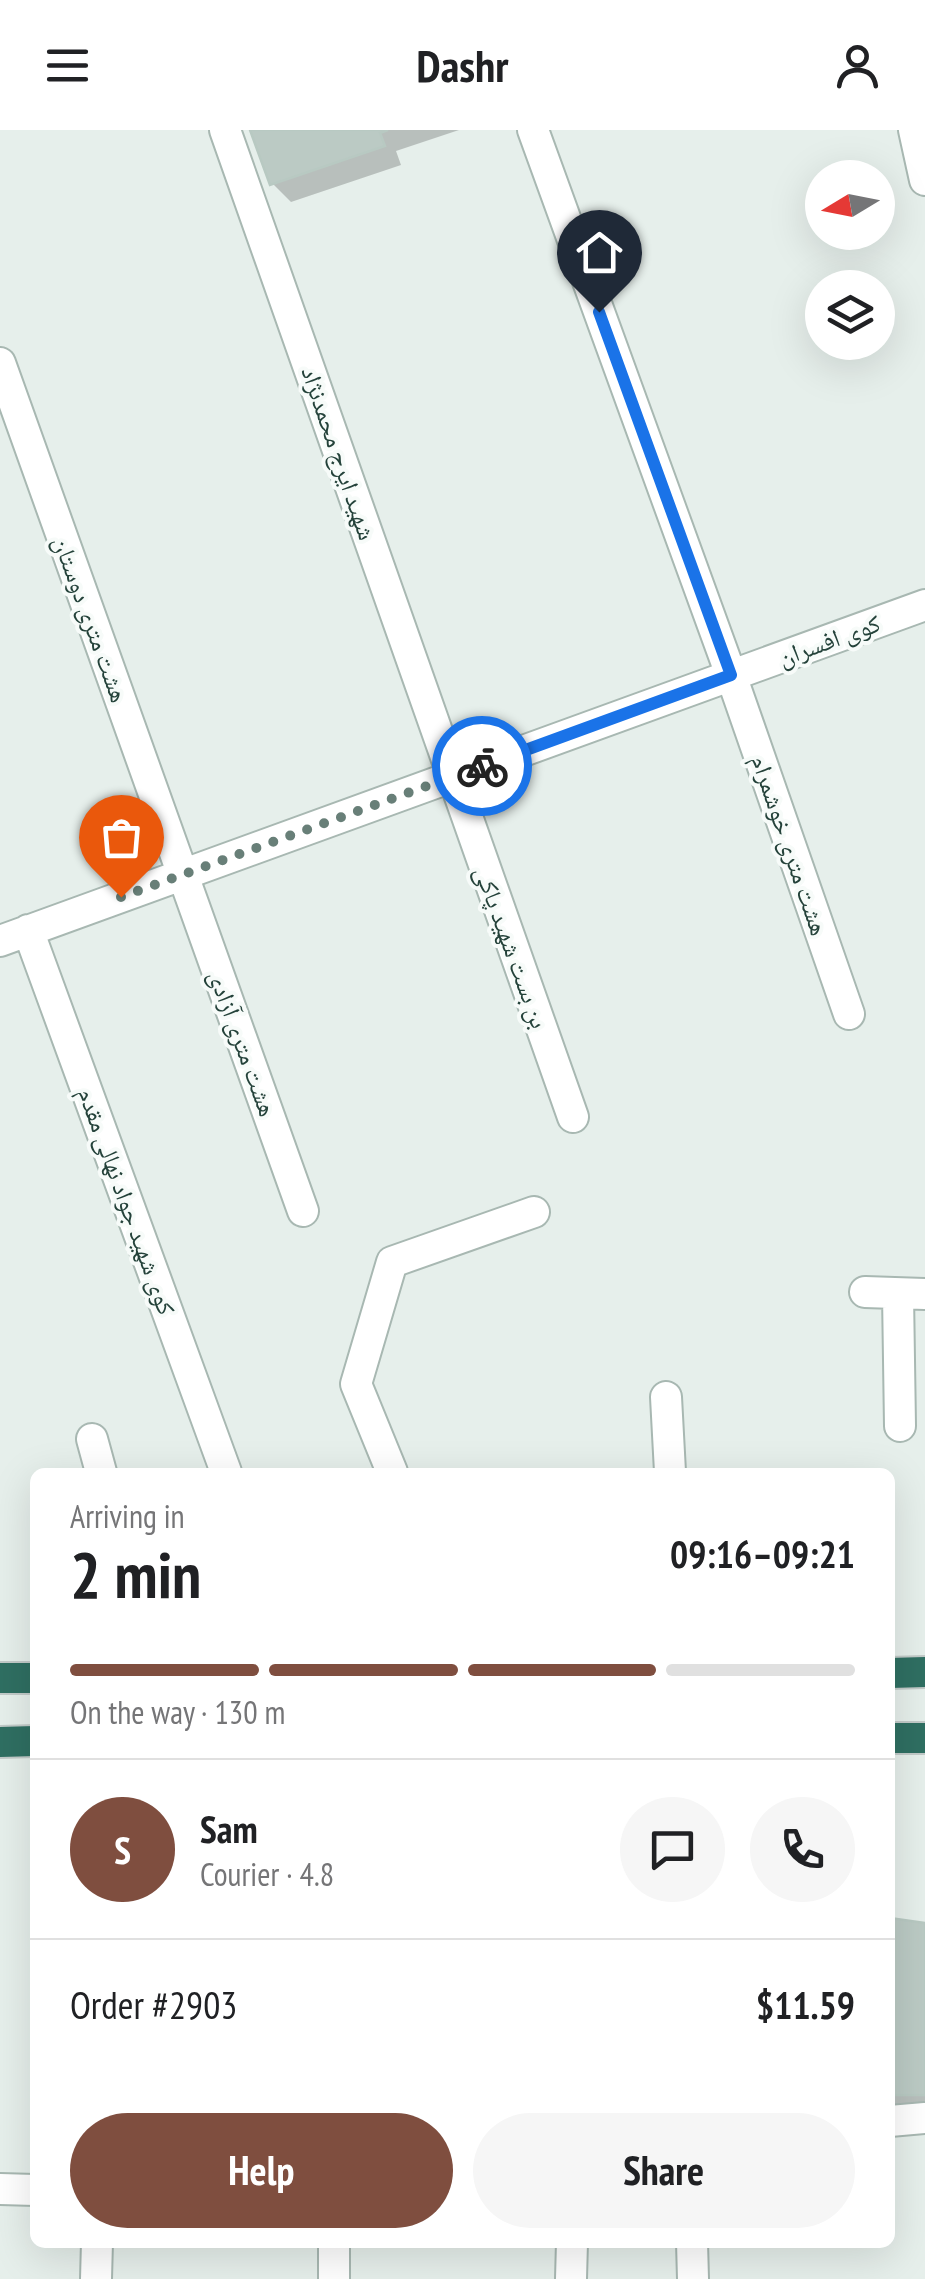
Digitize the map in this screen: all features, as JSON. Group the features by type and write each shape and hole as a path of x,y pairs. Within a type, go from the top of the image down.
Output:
{"highway":[{"path":"895,1673 925,1672"},
{"path":"0,1678 30,1678"},
{"path":"895,1738 925,1738"},
{"path":"0,1742 30,1742"}],"street":[{"name":"شهید ایرج محمدنژاد","path":"225,130 451,777"},
{"name":"هشت متری خوشمرام","path":"533,130 849,1014"},
{"path":"914,130 925,180"},
{"name":"هشت متری دوستان","path":"0,363 182,874"},
{"name":"کوی افسران","path":"14,935 925,605"},
{"name":"بن بست شهید پاکى","path":"451,777 573,1117"},
{"name":"هشت متری آزادی","path":"182,874 303,1211"},
{"name":"کوی شهید جواد نهالی مقدم","path":"14,935 224,1468"},
{"path":"390,1468 356,1384 392,1262 534,1212"},
{"path":"865,1292 911,1294 900,1426"},
{"path":"666,1396 670,1468"},
{"path":"92,1439 99,1468"},
{"path":"895,2121 925,2118"},
{"path":"0,2189 30,2190"},
{"path":"96,2248 96,2279"},
{"path":"334,2248 334,2279"},
{"path":"570,2279 572,2248"},
{"path":"692,2248 693,2279"}],"building":[{"path":"250,130 388,130 380,133 385,146 270,185"},
{"path":"895,1919 925,1923 925,2095 895,2095"}],"way so far":[{"path":"121,897 482,766"}],"route":[{"path":"482,766 731,675 599,312"}]}
